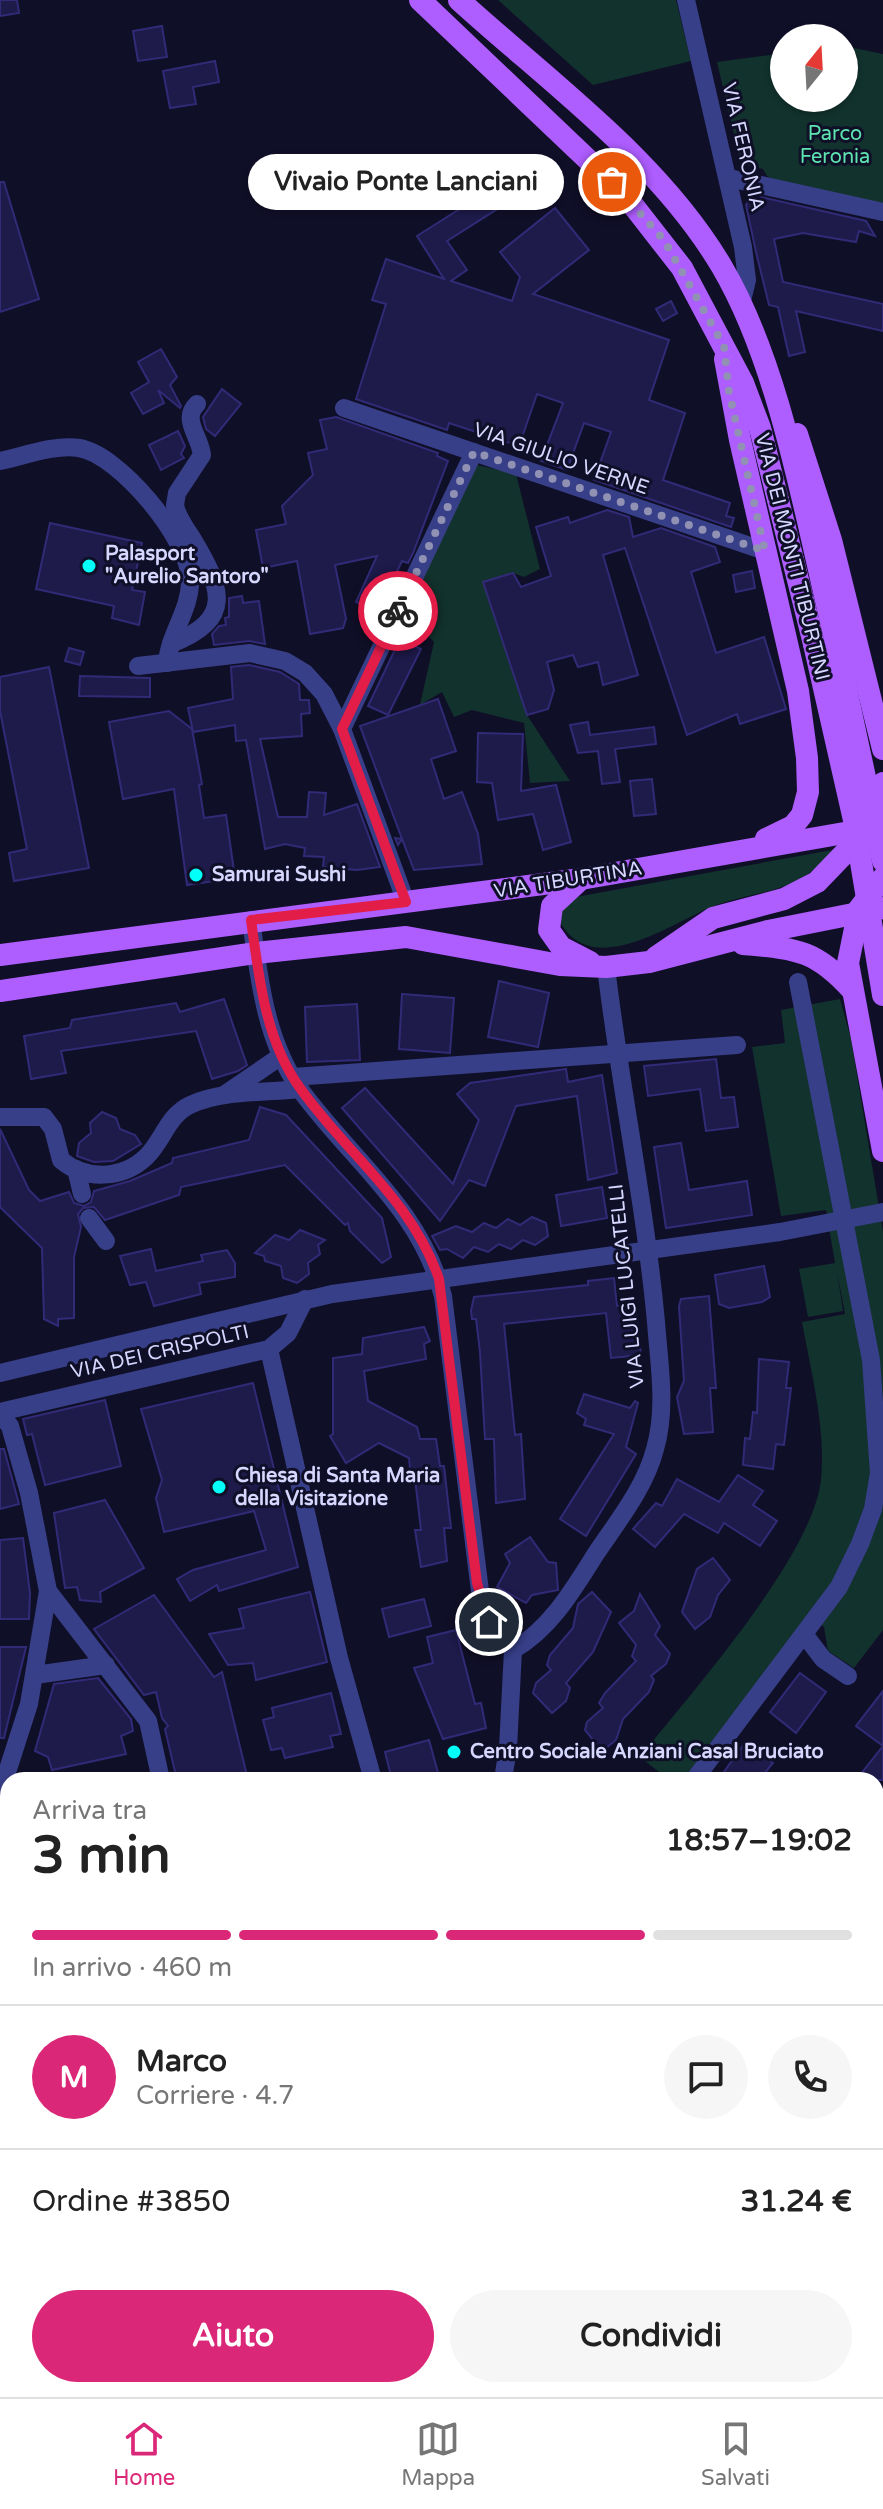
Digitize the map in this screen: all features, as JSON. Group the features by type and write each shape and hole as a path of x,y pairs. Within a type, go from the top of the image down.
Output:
{"main road":[{"name":"VIA DEI MONTI TIBURTINI","path":"420,0 625,195 664,240 724,346 760,428 824,641 857,729 883,861"},
{"name":"VIA DEI MONTI TIBURTINI","path":"459,0 638,162 700,235 741,305 767,371 824,641 883,995"},
{"path":"724,346 729,392 798,691 808,792 802,815 793,826 736,852"},
{"path":"767,371 795,427 821,505 883,749"},
{"path":"649,962 713,918 799,894 817,882 876,828 883,783"},
{"name":"VIA TIBURTINA","path":"0,955 581,879 876,828"},
{"path":"883,878 857,914 848,963 883,1151"},
{"path":"581,879 552,906 549,930 561,947 574,957 606,967"},
{"path":"0,991 256,953 414,937 560,965 606,967 649,962 734,943 768,931 883,908"},
{"path":"734,943 801,950 828,965 852,990"}],"street":[{"name":"VIA FERONIA","path":"686,0 744,252 747,280 741,305"},
{"path":"729,178 883,212"},
{"path":"138,666 169,654 211,622 217,599 213,575 175,505 177,493 202,455 190,420 191,410 197,404"},
{"name":"VIA GIULIO VERNE","path":"344,408 765,551"},
{"path":"0,461 77,447 115,464 171,530 188,563 189,591 169,654"},
{"path":"342,729 474,452"},
{"path":"169,654 250,653 285,661 314,681 342,729 406,902"},
{"path":"251,920 265,1006 281,1056 297,1083 404,1209 421,1237 439,1279 480,1595 489,1622 513,1650 504,1772"},
{"name":"VIA LUIGI LUCATELLI","path":"513,1650 536,1635 552,1617 637,1490 655,1451 662,1398 649,1250 606,967"},
{"path":"700,1772 839,1587 873,1509 879,1473 871,1360 836,1223 798,982"},
{"path":"0,1117 44,1117 53,1129 61,1160 76,1169 110,1175 146,1157 179,1112 187,1106 221,1097 297,1083 737,1045"},
{"path":"221,1097 281,1056"},
{"path":"76,1169 82,1194"},
{"name":"VIA DEI CRISPOLTI","path":"0,1373 305,1299 780,1232 883,1212"},
{"path":"89,1218 106,1241"},
{"name":"VIA DEI CRISPOLTI","path":"0,1413 269,1349 288,1333 305,1299"},
{"path":"269,1349 339,1658 371,1772"},
{"path":"0,1413 10,1426 29,1493 48,1591 35,1675 6,1772"},
{"path":"48,1591 148,1721 159,1772"},
{"path":"804,1634 823,1659 848,1676"},
{"path":"35,1675 106,1665"}],"green space":[{"path":"498,0 676,0 691,61 593,85"},
{"name":"Parco Feronia","path":"858,49 883,54 883,205 782,184 767,176 763,169 741,164 717,62 770,55 770,112 858,112"},
{"path":"477,465 516,474 540,569 524,577 513,573 483,583 527,715 570,781 530,783 524,723 472,710 454,717 442,692 420,705 434,642 406,613"},
{"path":"832,850 820,864 794,882 719,904 637,941 614,947 593,947 575,939 560,922 561,911 576,897"},
{"path":"840,999 851,1039 883,1232 883,1630 854,1668 828,1651 824,1627 810,1617 693,1772 659,1772 640,1757 747,1623 774,1584 797,1546 813,1510 821,1479 820,1420 802,1322 845,1314 837,1271 843,1311 808,1317 799,1269 835,1263 826,1210 781,1216 752,1047 785,1043 781,1010"}],"building":[{"path":"0,0 17,0 19,13 0,16"},
{"path":"162,26 167,57 138,61 133,31"},
{"path":"215,61 219,82 193,87 196,104 170,108 163,71"},
{"path":"518,172 529,189 447,241 467,270 451,281 512,301 520,277 500,252 555,208 589,250 533,294 669,340 649,400 685,413 663,480 730,503 726,516 734,518 731,527 594,480 611,432 584,423 567,470 541,461 563,403 537,394 519,446 449,423 447,430 356,399 386,304 372,300 386,259 444,279 417,236"},
{"path":"0,182 4,182 39,299 0,312"},
{"path":"752,195 866,221 875,236 859,231 856,242 803,233 774,239 783,282 883,304 883,331 796,311 805,352 789,356 778,307 769,305 756,252 746,205"},
{"path":"671,301 677,313 663,321 656,309"},
{"path":"161,349 177,377 170,385 181,406 158,390 164,403 143,414 131,393 149,382 138,362"},
{"path":"222,389 241,404 215,436 206,429 203,417"},
{"path":"336,417 438,453 437,456 448,461 413,553 408,563 402,561 378,612 356,602 377,556 335,565 346,619 343,628 310,634 297,561 263,568 256,530 286,524 282,506 313,475 308,453 327,449 320,420"},
{"path":"178,431 185,446 181,454 184,458 161,470 149,445"},
{"path":"607,510 629,517 633,537 661,528 715,547 720,562 691,572 716,653 764,637 786,709 740,724 737,714 687,735 625,548 603,555 638,675 603,685 598,662 578,667 573,655 547,662 554,690 548,709 527,715 483,582 513,573 521,587 551,576 536,527 568,517 570,523"},
{"name":"Palasport \"Aurelio Santoro\"","path":"50,523 142,543 132,590 145,592 139,625 112,618 114,606 36,589"},
{"path":"752,571 755,588 736,592 733,575"},
{"path":"242,596 243,603 259,601 265,644 249,641 214,645 212,634 219,626 226,625 225,618 229,617 229,598"},
{"path":"400,639 421,649 388,715 368,706"},
{"path":"69,648 84,652 80,665 65,661"},
{"path":"249,665 280,672 299,684 300,700 309,700 310,713 301,714 302,736 260,739 278,817 307,817 309,792 326,793 324,815 357,804 380,867 357,870 323,867 324,857 304,856 305,848 285,844 265,849 246,740 236,741 235,725 193,732 188,708 233,699 231,667"},
{"path":"49,667 89,868 14,881 9,853 27,849 0,711 0,677"},
{"path":"80,676 150,678 150,697 79,696"},
{"path":"438,699 456,751 431,759 444,799 462,792 478,834 482,864 414,870 360,726"},
{"path":"169,711 192,729 202,784 199,785 204,818 226,815 235,878 187,885 174,789 123,799 109,722"},
{"path":"588,722 590,735 654,727 656,744 615,749 620,782 602,784 598,751 578,753 570,725"},
{"path":"478,733 523,734 521,791 556,785 571,842 543,850 533,814 498,820 492,783 477,782"},
{"path":"652,779 656,814 634,816 630,781"},
{"path":"499,981 549,993 538,1047 488,1037"},
{"path":"402,994 454,998 450,1053 399,1049"},
{"path":"224,999 247,1065 238,1071 212,1079 196,1031 61,1051 66,1073 31,1079 24,1036 70,1028 72,1020 176,1003 180,1012"},
{"path":"357,1004 360,1060 307,1062 305,1007"},
{"path":"716,1059 721,1098 734,1097 738,1127 706,1131 700,1089 648,1096 644,1066"},
{"path":"566,1069 568,1082 602,1075 617,1173 588,1180 577,1096 516,1106 485,1186 469,1180 440,1221 342,1108 365,1088 453,1184 479,1120 457,1094 470,1083"},
{"path":"260,1107 286,1115 382,1218 391,1257 382,1263 350,1231 348,1223 345,1225 285,1165 181,1187 179,1195 105,1220 94,1207 83,1208 78,1214 81,1227 74,1257 74,1318 58,1319 58,1326 44,1319 42,1248 0,1207 0,1129 29,1190 40,1201 69,1192 74,1203 84,1206 91,1202 94,1191 130,1181 172,1163 173,1158 249,1140"},
{"path":"102,1112 116,1118 120,1129 135,1135 141,1144 113,1161 94,1162 77,1156 79,1143 91,1133 90,1123"},
{"path":"681,1143 689,1190 747,1181 752,1215 666,1228 654,1147"},
{"path":"602,1187 607,1218 561,1226 556,1195"},
{"path":"532,1217 546,1223 548,1236 535,1245 523,1240 511,1249 499,1244 488,1252 474,1247 463,1258 447,1249 440,1250 432,1236 456,1226 472,1232 484,1223 496,1228 508,1219 520,1225"},
{"path":"300,1230 325,1240 318,1245 320,1254 308,1263 309,1274 297,1283 283,1278 281,1266 265,1261 264,1256 255,1253 275,1235 289,1240"},
{"path":"151,1249 156,1271 203,1261 201,1255 227,1250 235,1263 235,1277 199,1283 201,1294 154,1306 146,1282 130,1285 120,1256"},
{"path":"764,1266 770,1297 762,1302 729,1308 719,1304 715,1275"},
{"path":"614,1278 617,1306 635,1304 641,1355 611,1358 606,1313 504,1324 515,1435 521,1434 525,1499 496,1503 494,1439 485,1439 480,1352 476,1319 472,1319 471,1311 474,1297 588,1285 588,1281"},
{"path":"709,1296 716,1388 710,1388 713,1432 684,1434 677,1397 684,1381 679,1306 681,1299"},
{"path":"424,1327 430,1341 424,1344 426,1359 364,1371 368,1401 417,1427 420,1439 436,1439 440,1466 444,1466 451,1528 444,1528 447,1561 421,1567 415,1530 421,1530 414,1470 410,1469 409,1458 379,1443 346,1463 330,1436 333,1434 333,1358 362,1354 363,1338"},
{"path":"759,1359 789,1362 786,1388 791,1388 784,1445 776,1444 773,1469 743,1465 745,1438 750,1439 753,1412 757,1413"},
{"name":"Chiesa di Santa Maria della Visitazione","path":"253,1383 298,1567 219,1591 217,1585 190,1601 177,1579 193,1570 266,1550 254,1511 164,1532 156,1498 162,1480 141,1409"},
{"path":"584,1394 630,1408 635,1401 638,1403 626,1447 636,1454 586,1536 560,1519 614,1434 584,1425 586,1419 577,1413"},
{"path":"105,1400 121,1466 45,1485 32,1434 27,1435 23,1419"},
{"path":"0,1449 4,1449 19,1504 0,1509"},
{"path":"738,1475 763,1491 753,1505 777,1521 760,1546 724,1523 718,1533 684,1514 655,1547 633,1529 656,1503 662,1506 677,1479 719,1502"},
{"path":"105,1500 144,1568 100,1592 101,1602 80,1600 77,1587 65,1588 54,1513"},
{"path":"530,1537 548,1562 556,1563 558,1590 532,1595 526,1603 497,1587 510,1563 505,1554"},
{"path":"23,1538 30,1593 29,1619 0,1619 0,1540"},
{"path":"713,1558 730,1580 718,1595 710,1617 695,1629 682,1612 697,1569"},
{"path":"310,1592 327,1662 256,1680 253,1663 228,1665 209,1634 244,1628 239,1609"},
{"path":"592,1592 611,1612 593,1652 566,1683 570,1688 566,1701 552,1713 533,1693 536,1683 551,1670 547,1665 550,1655 573,1628 578,1604"},
{"path":"640,1594 660,1626 655,1635 670,1654 666,1664 651,1676 654,1680 649,1692 623,1719 616,1740 602,1751 585,1730 587,1722 603,1708 599,1703 605,1693 636,1661 632,1656 636,1645 619,1623 634,1611"},
{"path":"154,1595 214,1677 222,1672 246,1772 175,1772 165,1729 168,1726 162,1718 156,1692 144,1695 94,1629"},
{"path":"424,1599 431,1626 389,1637 382,1609"},
{"path":"456,1630 475,1704 481,1703 486,1728 443,1739 414,1668 433,1663 427,1637"},
{"path":"0,1647 26,1647 4,1738 0,1738"},
{"path":"800,1673 826,1692 796,1733 770,1712"},
{"path":"98,1678 131,1719 133,1731 121,1736 126,1754 52,1770 48,1757 35,1751 54,1684"},
{"path":"883,1691 883,1746 856,1726"},
{"path":"331,1693 341,1734 330,1736 333,1747 285,1758 282,1748 271,1750 263,1720 274,1717 272,1708"},
{"path":"429,1740 438,1772 390,1772 385,1752"},
{"path":"745,1743 773,1763 766,1772 724,1772"},
{"path":"883,1746 883,1772 862,1772"}],"way so far":[{"path":"398,611 474,452 765,551 729,392 724,346 698,295 664,240 612,182"}],"place":[{"name":"Vivaio Ponte Lanciani","path":"612,182"},
{"name":"Palasport \"Aurelio Santoro\"","path":"89,566"},
{"name":"Samurai Sushi","path":"196,875"},
{"name":"Chiesa di Santa Maria della Visitazione","path":"219,1487"},
{"name":"Centro Sociale Anziani Casal Bruciato","path":"454,1752"}],"route":[{"path":"398,611 342,729 406,902 251,920 265,1006 281,1056 300,1089 404,1209 421,1237 439,1279 477,1583 489,1622"}]}
